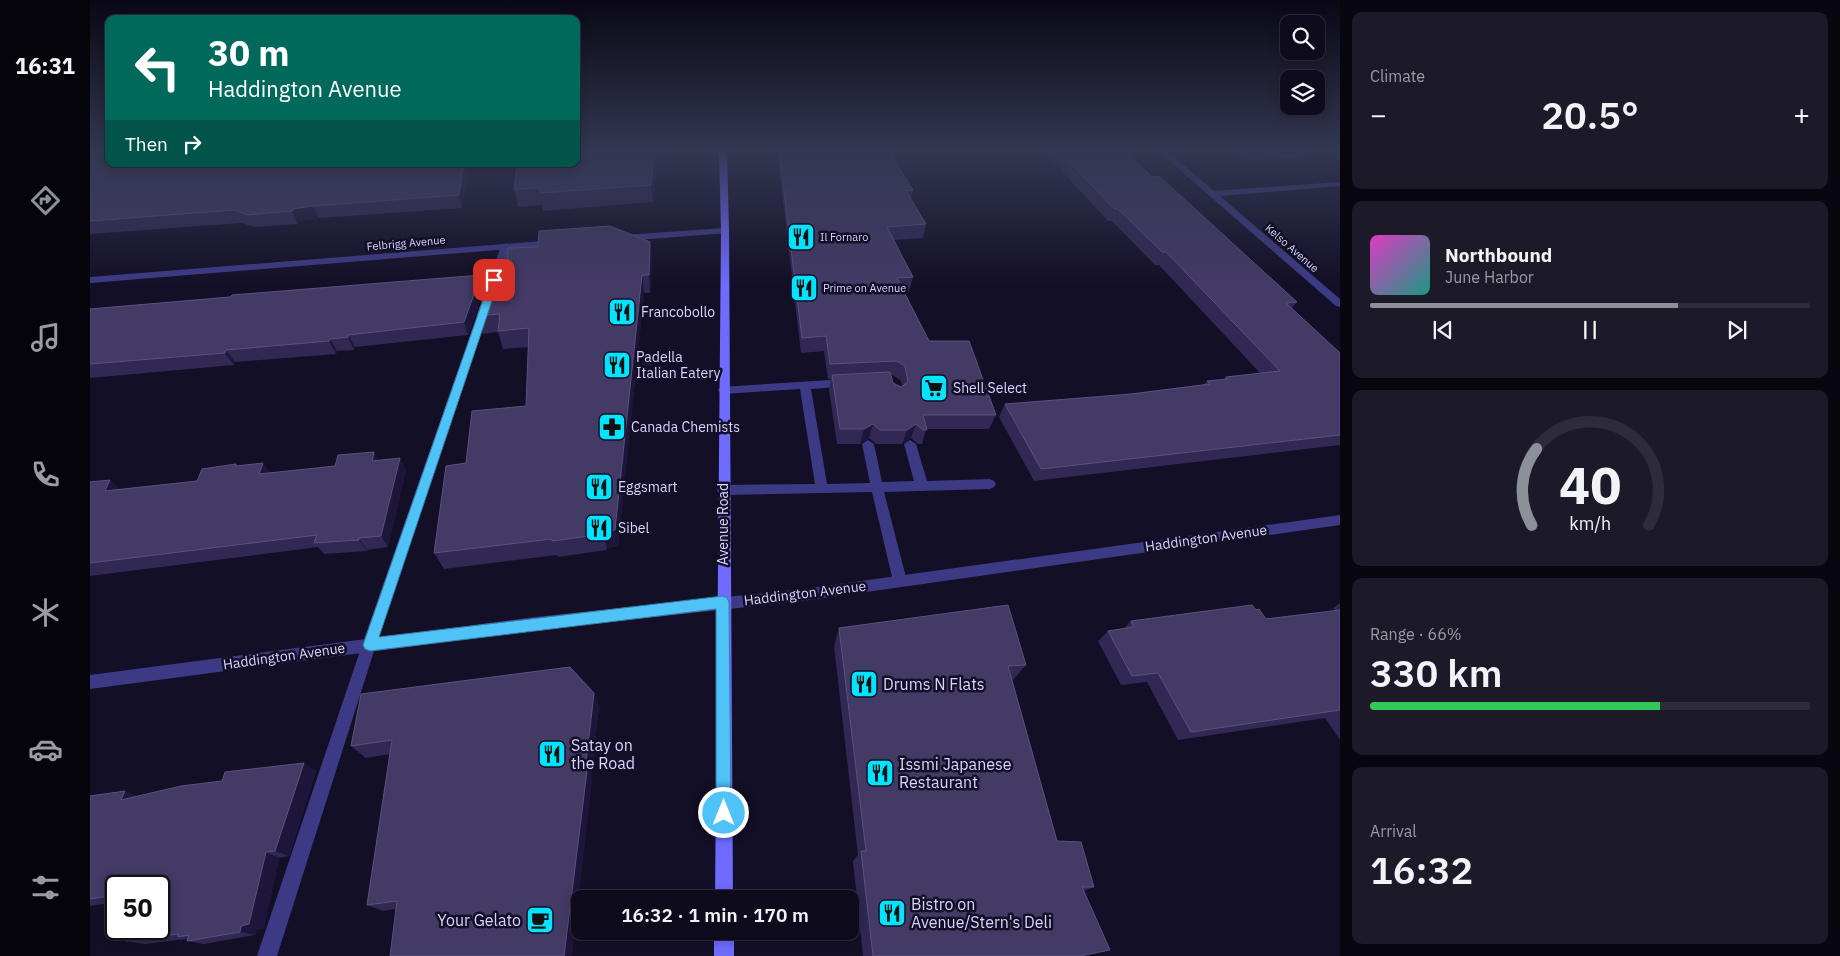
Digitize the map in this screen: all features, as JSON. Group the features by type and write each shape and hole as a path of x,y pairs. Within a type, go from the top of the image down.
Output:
{"main road":[{"name":"Avenue Road","path":"724,195 724,890"},
{"path":"724,940 724,956"}],"street":[{"name":"Kelso Avenue","path":"1214,195 1340,304"},
{"path":"609,239 725,231"},
{"name":"Felbrigg Avenue","path":"90,280 562,242"},
{"path":"267,956 370,645 506,246"},
{"path":"724,390 857,382"},
{"path":"805,385 822,489"},
{"path":"868,444 900,581"},
{"path":"910,444 922,486"},
{"path":"723,490 990,484"},
{"name":"Haddington Avenue","path":"90,682 370,645 723,602 803,595 1340,520"}],"building":[{"path":"90,195 459,195 313,206 293,209 292,211 248,215 234,210 90,221"},
{"path":"784,195 908,195 926,224 887,227 913,277 897,278 929,341 969,341 996,415 923,415 927,430 923,430 916,424 907,430 880,430 873,424 864,429 840,429 832,375 890,372 893,383 901,387 908,382 905,366 897,361 830,364 826,336 802,338"},
{"path":"1100,195 1179,195 1297,302 1286,303 1340,353 1340,435 1041,469 1005,404 1131,394 1210,384 1207,381 1227,379 1226,377 1280,371 1166,252 1162,252 1118,209 1114,209"},
{"path":"610,226 650,242 649,275 642,275 615,530 603,532 604,534 552,541 552,539 434,553 446,466 466,463 472,411 526,406 529,328 498,331 500,314 477,316 494,268 507,268 508,248 538,247 539,231"},
{"path":"481,275 464,322 348,335 348,337 330,339 329,341 226,350 225,353 90,364 90,309 230,297 232,295"},
{"path":"374,452 372,461 400,458 381,536 359,538 359,540 314,543 317,535 90,563 90,482 110,480 105,491 197,481 202,469 236,464 236,466 263,463 259,474 335,466 338,455"},
{"path":"1008,605 1026,665 1008,666 1057,841 1081,842 1094,887 1082,887 1110,950 1079,956 873,956 861,851 866,851 839,628"},
{"path":"1252,605 1256,610 1259,609 1266,619 1340,610 1340,710 1191,732 1158,673 1132,676 1108,631 1134,627 1131,621"},
{"path":"570,667 594,693 585,771 587,771 564,956 390,956 397,901 367,905 392,740 351,746 361,694"},
{"path":"304,763 275,851 266,852 249,924 241,926 240,932 187,941 189,935 178,937 178,934 170,935 170,875 105,875 105,897 90,899 90,796 125,791 121,800 181,786 222,781 225,772"}],"place":[{"name":"Il Fornaro","path":"801,237"},
{"name":"Prime on Avenue","path":"804,288"},
{"name":"Francobollo","path":"622,312"},
{"name":"Padella Italian Eatery","path":"617,365"},
{"name":"Shell Select","path":"934,388"},
{"name":"Canada Chemists","path":"612,427"},
{"name":"Eggsmart","path":"599,487"},
{"name":"Sibel","path":"599,528"},
{"name":"Drums N Flats","path":"864,684"},
{"name":"Satay on the Road","path":"552,754"},
{"name":"Issmi Japanese Restaurant","path":"880,773"},
{"name":"Bistro on Avenue/Stern's Deli","path":"892,913"},
{"name":"Your Gelato","path":"540,920"}],"route":[{"path":"494,280 370,645 723,602 724,813"}]}
